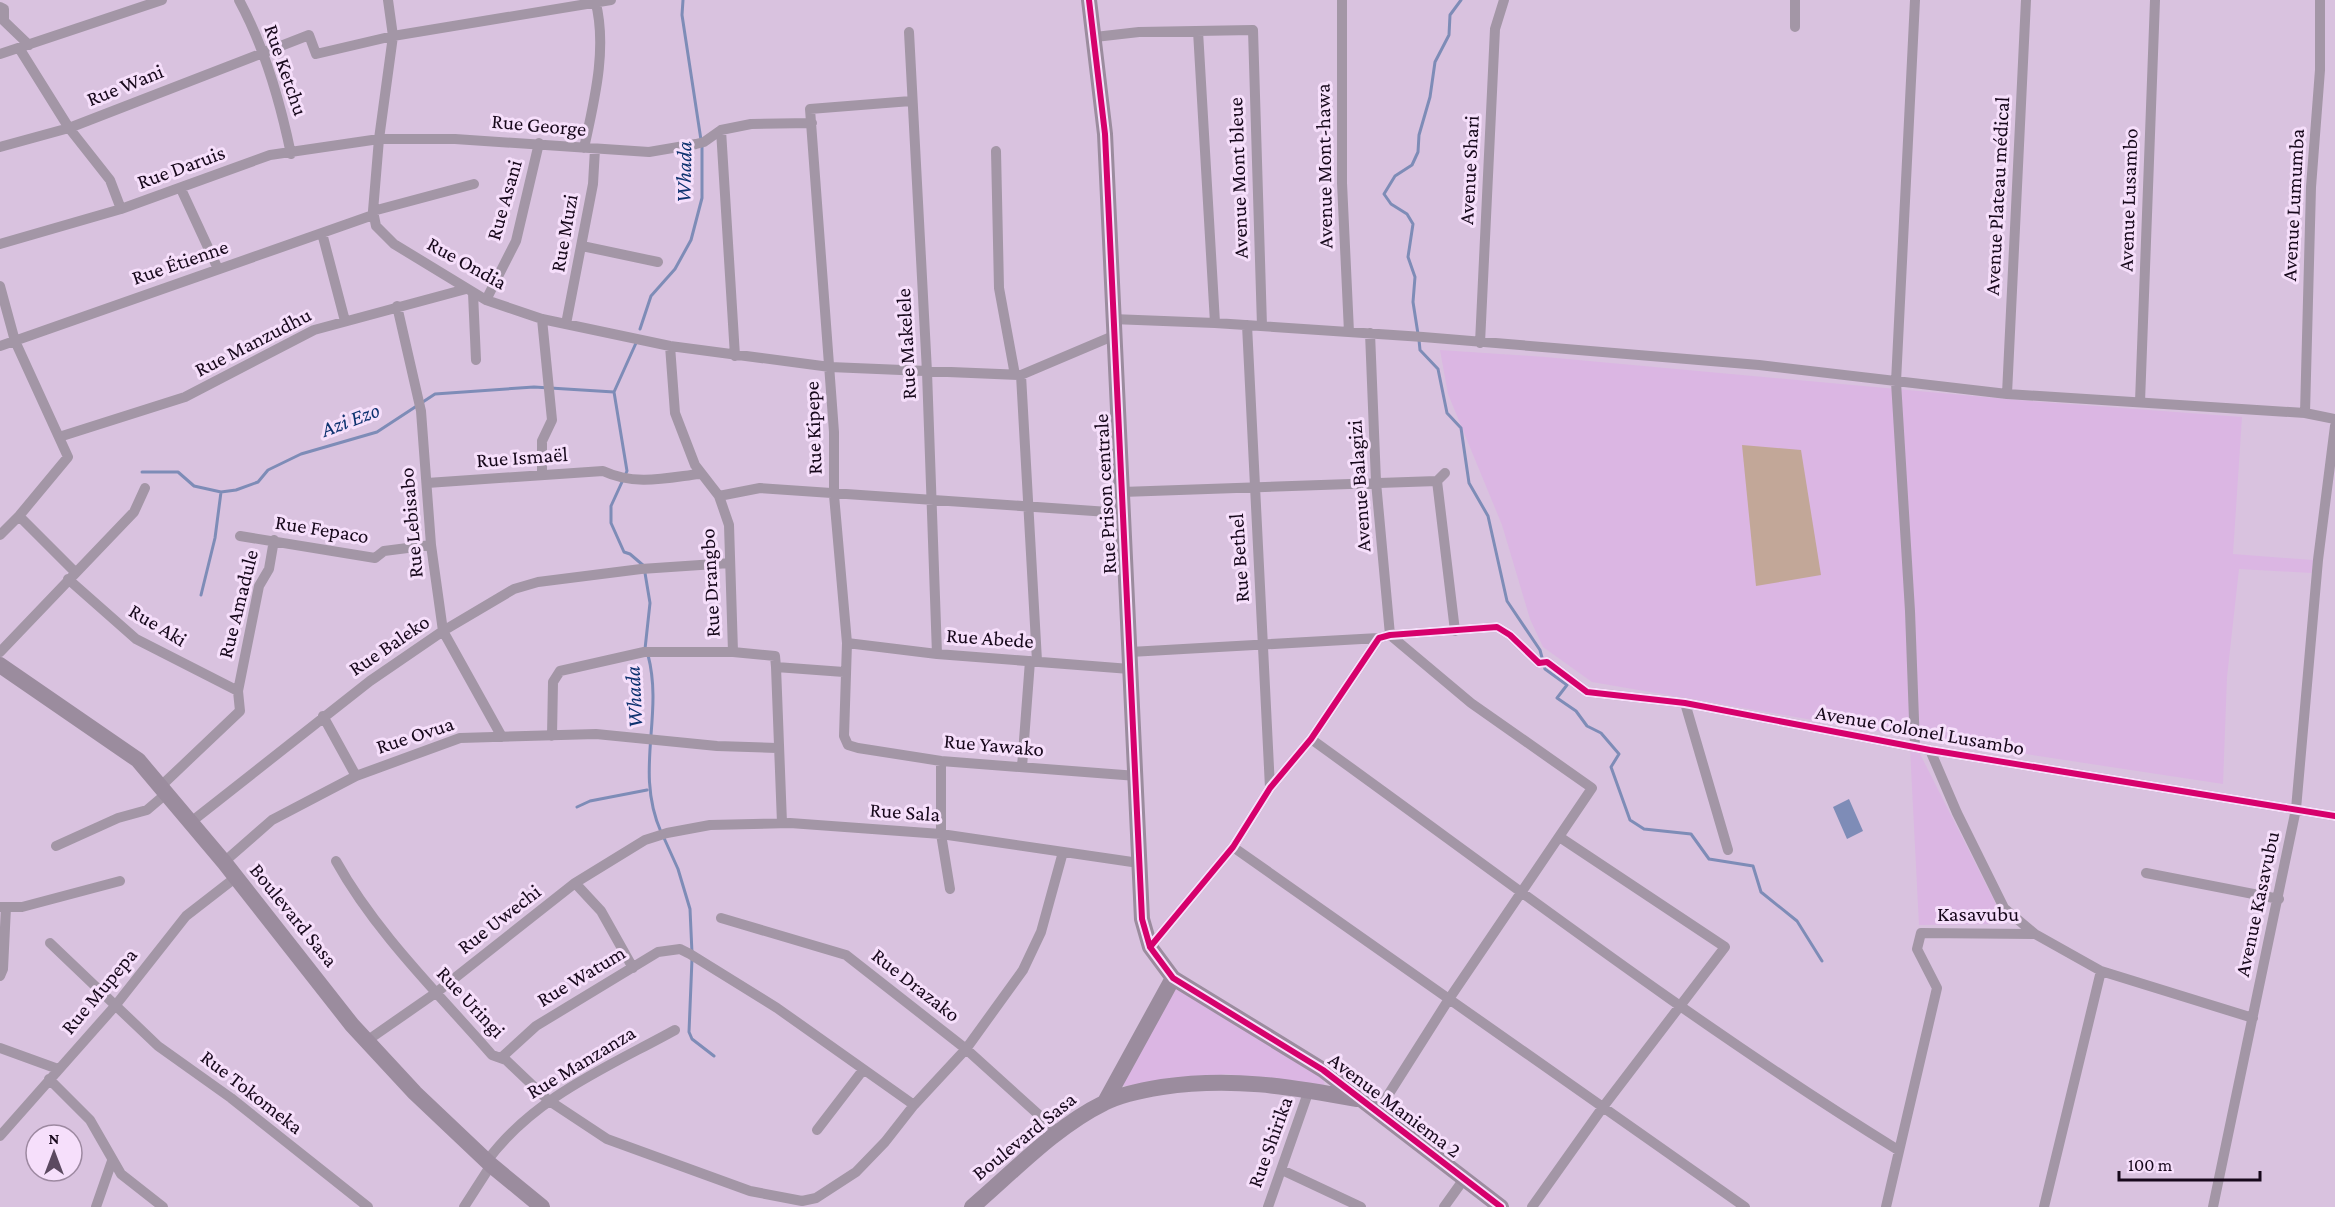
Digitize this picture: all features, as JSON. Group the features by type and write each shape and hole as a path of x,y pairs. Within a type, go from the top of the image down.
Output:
{"street":[{"path":"0,54 162,0"},
{"name":"Rue Ketchu","path":"239,0 262,52 281,104 291,154"},
{"path":"373,213 379,139 393,36 388,0"},
{"path":"393,36 611,0"},
{"name":"Rue Prison centrale","path":"1089,0 1105,134 1112,328 1137,776 1142,919 1150,946 1173,978"},
{"name":"Avenue Mont-hawa","path":"1342,0 1342,183 1349,332"},
{"name":"Avenue Shari","path":"1480,343 1495,29 1504,0"},
{"path":"1795,0 1795,27"},
{"path":"1915,747 1910,611 1896,382 1916,0"},
{"name":"Avenue Plateau médical","path":"2007,394 2026,0"},
{"name":"Avenue Lusambo","path":"2140,402 2155,0"},
{"name":"Avenue Lumumba","path":"2305,413 2311,187 2320,70 2320,0"},
{"name":"Rue Muzi","path":"566,324 593,184 589,149 597,86 599,16 595,2"},
{"path":"4,5 4,21 24,47 69,128 110,180 121,209"},
{"name":"Avenue Mont bleue","path":"1198,31 1253,30 1262,326"},
{"path":"1095,37 1139,32 1198,31 1215,323"},
{"name":"Rue Makelele","path":"909,32 933,499 937,654"},
{"name":"Rue Wani","path":"0,147 69,128 309,35 316,54 393,36"},
{"name":"Rue Kipepe","path":"848,745 844,736 844,672 847,642 834,495 830,367 818,237 810,109 911,100"},
{"path":"735,356 721,130 751,124 812,123"},
{"name":"Rue George","path":"379,139 539,143 589,149 649,152 700,143 721,130"},
{"name":"Rue Daruis","path":"0,244 121,209 270,155 291,154 379,139"},
{"name":"Rue Asani","path":"486,300 516,241 539,143"},
{"path":"996,151 999,288 1018,375 1030,506 1034,661 1022,767"},
{"name":"Rue Étienne","path":"0,346 373,213 474,184"},
{"path":"181,189 218,269"},
{"name":"Rue Ondia","path":"373,213 376,226 394,244 486,300 542,319 670,346 735,356 830,367 1018,375"},
{"path":"322,233 345,321"},
{"path":"582,246 658,262"},
{"path":"0,285 15,341 68,457 19,516 0,535"},
{"path":"469,291 476,360"},
{"name":"Rue Manzudhu","path":"59,437 185,397 314,330 397,306 469,291"},
{"name":"Rue Lebisabo","path":"397,306 421,411 431,545 443,632"},
{"path":"542,319 552,420 542,441 542,475"},
{"path":"1018,375 1112,328 1215,323 1370,333 1759,365 2007,394 2305,413 2335,419"},
{"name":"Rue Bethel","path":"1247,325 1253,488 1264,646 1270,788"},
{"name":"Avenue Balagizi","path":"1370,333 1376,482 1390,636"},
{"name":"Rue Drangbo","path":"670,346 675,413 699,474 719,496 729,525 733,652"},
{"name":"Avenue Kasavubu","path":"2213,1207 2296,809 2318,560 2335,426"},
{"name":"Rue Ismaël","path":"427,483 603,471 623,479 639,482 699,474"},
{"path":"1122,492 1253,488 1441,477 1455,631"},
{"path":"0,652 71,575 134,512 145,488"},
{"path":"719,496 760,488 834,495 933,499 1123,513"},
{"name":"Rue Aki","path":"19,516 71,575 136,639 238,691"},
{"path":"0,518 9,526"},
{"name":"Rue Fepaco","path":"240,536 375,558 384,551 431,545"},
{"name":"Rue Amadule","path":"164,790 240,711 238,691 259,586 269,569 274,540"},
{"name":"Rue Baleko","path":"191,822 323,716 443,632 514,589 538,582 645,568 730,563"},
{"name":"Avenue Colonel Lusambo","path":"1130,652 1264,646 1497,627 1543,663 1587,692 1685,703 1930,750 2335,816"},
{"path":"443,632 502,737"},
{"path":"1378,1111 1449,999 1561,837 1592,788 1471,703 1390,636"},
{"path":"1150,946 1233,847 1270,788 1311,739 1379,638"},
{"name":"Rue Abede","path":"847,642 937,654 1130,669"},
{"path":"552,736 553,681 560,671 646,652 733,652 775,656 777,748 782,823"},
{"name":"Boulevard Sasa","path":"0,665 138,760 368,1040 415,1093 489,1163 542,1207"},
{"path":"776,667 844,672"},
{"path":"1685,703 1728,850"},
{"path":"323,716 356,776"},
{"name":"Rue Ovua","path":"224,862 272,820 356,776 460,738 596,734 717,746 777,748"},
{"path":"1311,739 1680,1005 1836,1112 1898,1150 1886,1207"},
{"name":"Rue Yawako","path":"848,745 941,761 1137,776"},
{"path":"1930,750 1957,813 2004,908 2035,934 2102,971 2253,1018"},
{"path":"941,761 941,834 950,890"},
{"path":"56,846 118,818 147,810 164,790"},
{"name":"Rue Sala","path":"662,834 710,825 782,823 941,834 1139,863"},
{"name":"Rue Uwechi","path":"368,1040 437,992 575,883 645,840 662,834"},
{"path":"1532,1207 1603,1107 1725,947 1561,837"},
{"path":"1233,847 1745,1207"},
{"name":"Rue Uringi","path":"336,861 409,962 492,1055 501,1058 548,1100 608,1139 750,1191 802,1201 816,1198 856,1172 966,1049 1023,970 1041,932 1063,852"},
{"path":"2146,873 2279,899"},
{"name":"Rue Mupepa","path":"0,1137 49,1078 115,1006 186,916 235,878"},
{"path":"0,976 3,969 3,907 22,907 120,880"},
{"path":"575,883 601,911 633,968"},
{"name":"Rue Drazako","path":"721,918 846,955 966,1049 1059,1133"},
{"name":"Kasavubu","path":"1898,1150 1934,984 1917,949 1921,933 2035,934"},
{"name":"Rue Tokomeka","path":"50,944 158,1046 231,1098 362,1205"},
{"name":"Rue Watum","path":"501,1058 536,1026 658,952 680,949 777,1008 863,1070"},
{"path":"2044,1207 2102,971"},
{"name":"Boulevard Sasa","path":"1106,1102 1173,978"},
{"name":"Avenue Maniema 2","path":"1173,978 1323,1070 1501,1207"},
{"name":"Rue Manzanza","path":"464,1207 499,1144 548,1100 675,1030"},
{"path":"0,1048 58,1069"},
{"path":"817,1130 863,1070 914,1105"},
{"path":"49,1078 90,1120 121,1174 163,1207"},
{"name":"Boulevard Sasa","path":"972,1207 1059,1133 1106,1102 1145,1090 1196,1082 1250,1082 1360,1100"},
{"name":"Rue Shirika","path":"1268,1207 1309,1090"},
{"path":"96,1207 112,1161"},
{"path":"1282,1170 1361,1207"},
{"path":"1444,1207 1464,1179"}],"shaded area":[{"path":"1440,350 2242,417 2233,554 2313,560 2312,573 2239,569 2227,677 2223,784 1900,735 1592,682 1543,647 1530,619 1502,525 1448,394"},
{"path":"1742,445 1801,450 1821,575 1756,586"},
{"path":"1910,748 1917,748 2006,924 1919,925"},
{"path":"1177,985 1322,1072 1325,1087 1226,1074 1146,1085 1118,1086"}],"water":[{"path":"1849,799 1863,831 1847,839 1833,807"}],"waterway":[{"name":"Whada","path":"683,0 682,15 701,140"},
{"path":"1418,334 1413,302 1415,277 1408,257 1413,224 1407,214 1391,204 1384,194 1395,176 1412,165 1418,152 1419,135 1430,97 1435,62 1449,35 1450,15 1461,0"},
{"name":"Whada","path":"640,329 651,296 675,269 691,240 702,198 702,147"},
{"path":"1419,340 1420,350 1438,369 1447,413 1461,428 1469,483 1488,516 1507,601 1540,650 1545,669 1567,685 1557,698 1576,711 1587,726 1601,733 1619,754 1611,767 1630,820 1644,829 1691,834 1709,859 1753,866 1761,892 1797,921 1822,961"},
{"name":"Whada","path":"636,343 614,392 627,471 611,506 611,523 624,552 630,554 644,566"},
{"name":"Azi Ezo","path":"142,472 178,472 194,486 221,492 236,490 258,482 268,470 301,454 377,432 435,394 534,387 614,392"},
{"path":"201,595 215,538 221,492"},
{"name":"Whada","path":"645,573 650,603 645,649"},
{"name":"Whada","path":"648,655 653,700 650,787 653,809 661,832"},
{"path":"577,807 590,801 647,790"},
{"name":"Whada","path":"664,838 678,869 690,909 692,953"},
{"name":"Whada","path":"692,959 689,1032 692,1039 714,1056"}],"cycle path":[{"path":"1089,0 1105,134 1142,919 1150,947 1173,978 1323,1070 1501,1207"},
{"path":"1150,947 1233,847 1270,788 1311,739 1379,638 1390,635 1497,627 1510,635 1539,663 1547,662 1587,692 1685,703 1930,750 2335,816"}]}
